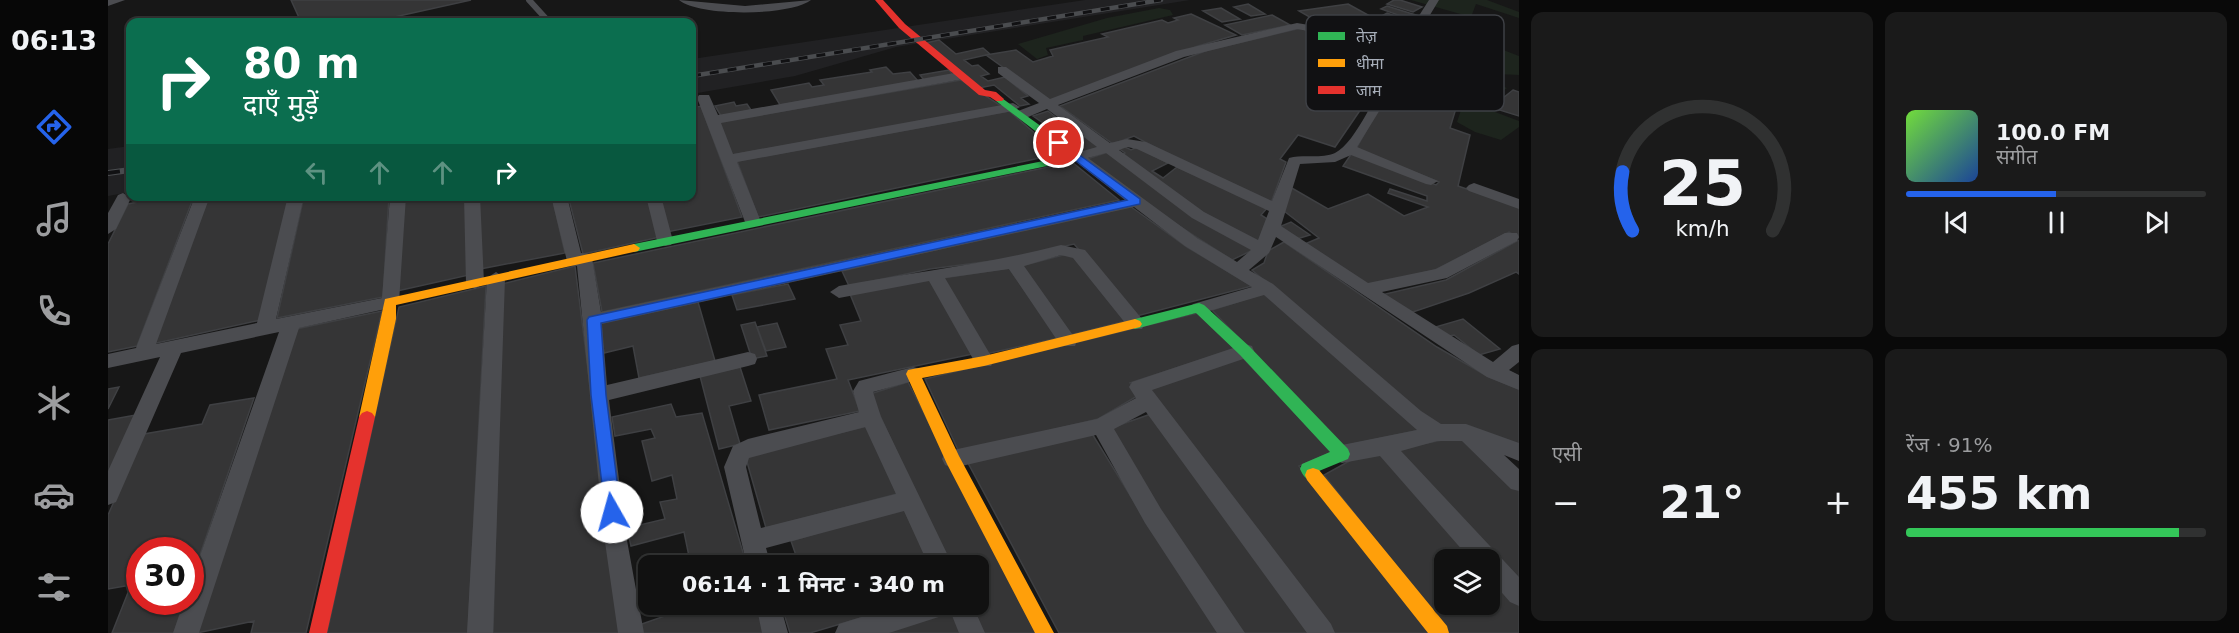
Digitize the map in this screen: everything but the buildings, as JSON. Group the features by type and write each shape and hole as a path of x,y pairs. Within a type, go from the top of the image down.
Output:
{"street":[{"path":"108,3 120,0"},
{"path":"684,0 706,7 748,11 806,0"},
{"path":"879,0 902,26 981,93 993,94 1018,111 1191,242 1267,288 1414,417 1437,433"},
{"path":"1425,15 1434,0"},
{"path":"729,159 1048,105 1180,54 1297,26 1306,27"},
{"path":"1002,70 1198,215 1224,231 1263,249"},
{"path":"714,120 960,76"},
{"path":"704,98 753,222"},
{"path":"1237,270 1256,258 1263,249 1294,161 1339,156 1349,149 1373,111"},
{"path":"108,361 753,222 1077,157 1127,143 1141,145 1180,166 1277,209"},
{"path":"1349,149 1431,181"},
{"path":"1474,188 1519,204"},
{"path":"108,229 122,198"},
{"path":"143,354 201,201"},
{"path":"265,328 295,201"},
{"path":"318,633 389,319 398,201"},
{"path":"472,201 475,283"},
{"path":"561,201 580,260 593,320 598,395 615,535 631,633"},
{"path":"654,201 665,241"},
{"path":"593,320 1136,202"},
{"path":"1272,228 1494,372 1519,383"},
{"path":"1365,290 1441,274 1511,237"},
{"path":"839,292 934,274 1013,263 1062,250 1074,251 1136,324"},
{"path":"1013,263 1068,341"},
{"path":"934,274 984,361"},
{"path":"480,633 496,278"},
{"path":"936,555 871,417 862,391 866,386 1068,341 1199,308 1267,288"},
{"path":"1199,308 1245,351 1342,454"},
{"path":"186,633 292,321"},
{"path":"108,495 174,348"},
{"path":"1245,351 1139,387 1323,633"},
{"path":"1494,372 1519,351"},
{"path":"598,395 748,359"},
{"path":"913,374 953,459 1045,633"},
{"path":"953,459 1101,426 1149,401"},
{"path":"756,555 735,468 740,452 871,417"},
{"path":"1101,426 1153,516 1232,633"},
{"path":"1466,432 1519,482"},
{"path":"1440,633 1308,470 1342,454 1384,447 1437,433 1466,432 1519,452"},
{"path":"1384,447 1477,549"},
{"path":"753,541 909,500"},
{"path":"1500,574 1519,594"},
{"path":"771,615 775,633"},
{"path":"848,633 908,615"},
{"path":"965,615 972,633"}],"lane":[{"path":"529,0 545,18"}],"shaded area":[{"path":"1085,0 1190,0 896,47 795,76 696,93 696,58"},
{"path":"1411,0 1487,0 1519,12 1519,18 1476,4 1472,15 1464,15"},
{"path":"1159,8 1170,10 1173,15 1083,36 1083,40 1046,48 1048,55 1037,59 1018,44 1107,18"},
{"path":"1504,50 1519,56 1519,75 1504,74"},
{"path":"1461,111 1492,111 1519,121 1519,127 1501,140 1475,132 1457,122"},
{"path":"126,147 126,193 108,196 108,149"}],"railway":[{"path":"696,75 1161,0"},
{"path":"108,173 126,171"}],"traffic: fast":[{"path":"634,248 1077,157 999,99"},
{"path":"1135,324 1199,308 1245,351 1342,454 1308,469 1313,475"}],"traffic: slow":[{"path":"367,417 389,319 390,302 634,248"},
{"path":"1045,633 953,459 913,374 984,361 1135,324"},
{"path":"1313,475 1440,633"}],"traffic: jam":[{"path":"879,0 902,26 982,93 993,94 999,99"},
{"path":"318,633 367,417"}],"route":[{"path":"612,512 598,395 593,320 1136,202 1059,143"}]}
